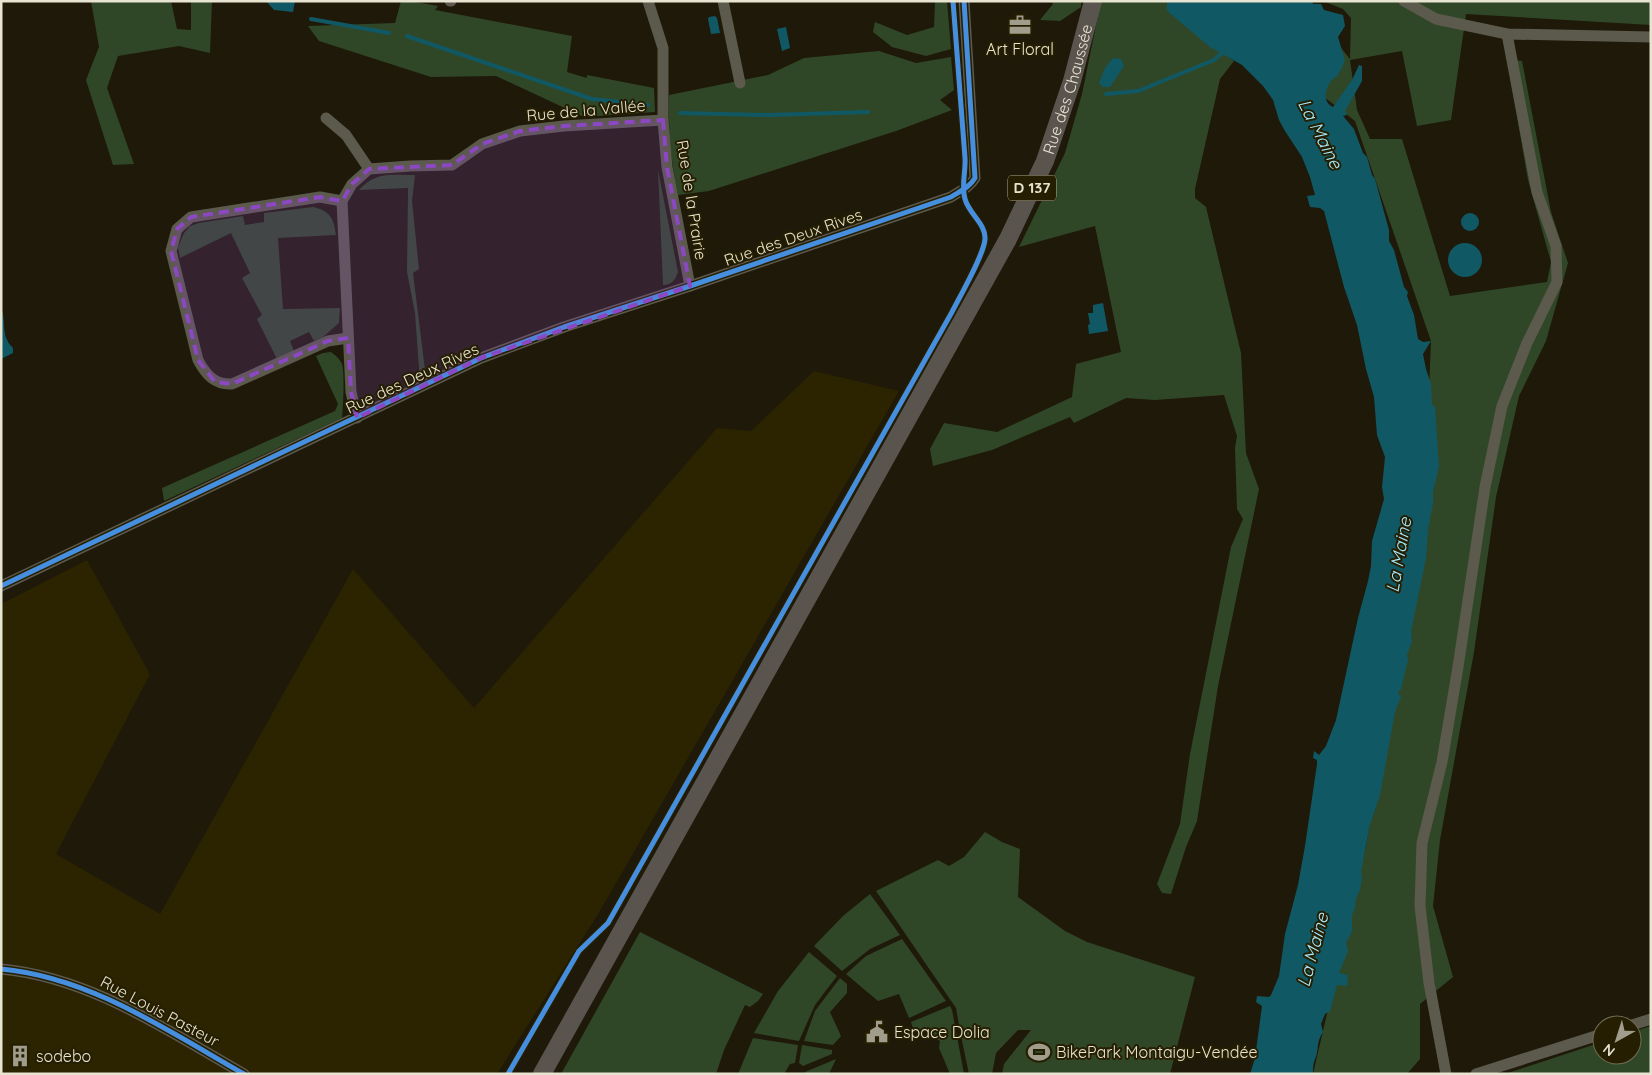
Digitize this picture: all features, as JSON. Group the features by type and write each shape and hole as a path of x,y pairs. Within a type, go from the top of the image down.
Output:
{"main road":[{"name":"Rue des Chaussée","path":"542,1074 1008,239 1045,161 1072,81 1092,1"}],"street":[{"name":"Rue de la Prairie","path":"648,1 662,48 666,167 690,286"},
{"path":"723,1 740,83"},
{"name":"Rue des Deux Rives","path":"1,586 481,358 564,327 690,286 950,196 971,185 975,178 975,166 964,1"},
{"path":"1404,1 1436,19 1507,34 1651,37"},
{"path":"1446,1074 1429,983 1420,906 1422,843 1442,762 1485,487 1501,412 1527,344 1557,282 1556,246 1537,192 1507,34"},
{"path":"326,118 346,135 369,169 352,184 342,201 351,392 357,418"},
{"name":"Rue de la Vallée","path":"369,169 452,165 482,144 520,132 564,126 663,120"},
{"path":"342,201 320,197 191,218 177,229 171,251 198,360 204,372 215,382 223,385 232,384 328,341 348,338"},
{"name":"Rue Louis Pasteur","path":"1,969 16,970 81,987 120,1004 244,1074"},
{"path":"1476,1074 1592,1037"}],"highlighted area":[{"path":"663,120 667,167 690,286 481,358 357,418 351,392 348,338 328,341 232,384 215,382 198,360 171,251 177,229 191,217 320,197 342,201 352,184 369,169 452,165 482,144 520,131 564,126"}],"shaded area":[{"path":"814,371 899,391 600,911 497,1074 1,1074 1,604 87,560 150,674 56,854 160,914 353,569 474,708 717,428 751,431"}],"green space":[{"path":"91,1 171,1 177,29 191,30 191,1 212,1 210,53 179,46 118,56 107,88 134,164 113,165 86,80 99,47"},
{"path":"401,1 438,6 435,10 572,36 567,72 587,78 587,75 654,88 655,112 584,117 496,76 431,77 319,41 308,26 395,23"},
{"path":"935,1 947,1 951,49 926,56 892,47 873,32 875,22 907,35 934,27"},
{"path":"1051,1 1081,1 1081,7 1060,21 1040,20 1053,4"},
{"path":"1101,1 1169,1 1167,11 1234,61 1220,79 1195,189 1195,198 1206,207 1241,353 1246,453 1259,489 1218,686 1197,821 1186,847 1171,894 1162,893 1157,884 1180,824 1190,754 1231,547 1243,519 1237,509 1235,448 1237,436 1224,395 1155,400 1126,398 1074,423 1070,417 992,450 933,466 930,449 944,423 997,432 1072,397 1076,364 1121,352 1095,226 1019,247 1065,153 1082,94"},
{"path":"1323,1 1651,1 1651,25 1466,14 1451,120 1417,126 1402,51 1350,60 1357,110 1370,139 1402,139 1450,296 1547,282 1551,262 1528,180 1507,59 1522,61 1551,212 1568,263 1546,341 1519,396 1496,497 1474,652 1440,840 1433,906 1453,977 1420,1004 1420,1059 1407,1074 1313,1074 1366,846 1425,488 1431,341 1355,121 1319,93 1328,32 1350,59 1351,18 1343,9"},
{"path":"879,51 916,63 951,57 954,90 940,100 952,110 896,131 709,191 678,195 670,145 669,95 768,75 804,58"},
{"path":"658,170 678,272 673,282 663,285"},
{"path":"384,175 415,175 412,201 419,269 413,273 426,378 420,382 415,313 407,272 408,188 359,190 365,184"},
{"path":"313,207 330,216 336,235 278,238 283,309 340,308 339,323 323,337 314,341 309,332 290,341 294,351 277,359 257,319 262,315 242,278 250,273 231,233 180,258 178,247 184,233 190,226 199,223 243,216 245,225 264,222 264,213"},
{"path":"331,352 340,360 343,369 342,418 164,501 162,488 335,411 338,404 316,356"},
{"path":"985,832 1002,842 1020,849 1018,897 1065,931 1087,942 1195,977 1170,1074 1002,1074 1004,1064 1031,1030 1018,1030 996,1053 992,1074 969,1074 956,1008 876,891 938,860 949,866 964,857"},
{"path":"870,894 900,935 870,949 842,971 814,946 843,916"},
{"path":"640,932 763,994 750,1007 745,1005 724,1050 716,1074 561,1074"},
{"path":"902,939 946,1001 909,1018 899,994 878,1001 846,974 866,956"},
{"path":"809,952 837,976 815,1005 799,1041 754,1033 778,991"},
{"path":"840,978 847,984 847,993 830,1012 841,1036 833,1045 804,1041 815,1011"},
{"path":"950,1006 964,1074 950,1074 939,1048 940,1041 935,1038 929,1027 914,1032 911,1022"},
{"path":"1651,1026 1651,1074 1505,1074 1592,1045 1592,1065 1642,1065 1642,1029"},
{"path":"753,1038 798,1045 795,1063 790,1064 784,1074 738,1074"},
{"path":"802,1045 832,1050 832,1054 803,1066 799,1063"},
{"path":"836,1059 829,1074 804,1074 805,1072"}],"water":[{"path":"266,1 295,1 293,12 274,10"},
{"name":"La Maine","path":"1167,1 1312,1 1313,4 1321,4 1324,10 1343,15 1345,26 1338,37 1345,60 1339,73 1328,87 1327,102 1333,107 1352,80 1359,65 1362,66 1362,81 1345,111 1347,115 1343,116 1354,129 1375,179 1389,230 1389,241 1394,250 1404,287 1408,292 1407,296 1414,315 1418,339 1423,342 1431,341 1423,354 1431,384 1432,406 1435,406 1439,467 1433,492 1426,558 1411,632 1412,642 1407,655 1408,660 1401,689 1398,693 1401,697 1395,712 1380,795 1370,824 1361,872 1360,890 1352,915 1352,931 1346,943 1348,951 1339,973 1348,975 1347,986 1337,985 1330,1011 1325,1014 1321,1024 1323,1032 1318,1042 1313,1074 1250,1074 1255,1058 1262,1006 1256,1002 1257,996 1269,997 1271,995 1279,976 1285,934 1298,885 1305,846 1317,764 1317,760 1313,758 1314,751 1319,755 1326,746 1336,720 1368,581 1372,541 1384,499 1382,487 1385,457 1377,435 1374,397 1357,325 1344,287 1324,211 1320,208 1310,207 1307,196 1315,195 1302,157 1285,131 1279,120 1273,100 1263,86 1242,65 1210,47 1167,11"},
{"path":"715,16 720,33 711,34 708,19"},
{"path":"786,27 790,48 782,51 777,29"},
{"path":"1113,58 1121,59 1124,66 1110,87 1103,87 1099,83 1105,68"},
{"path":"1466,213 1474,213 1479,218 1477,229 1466,231 1461,226 1461,218"},
{"path":"1465,243 1477,248 1482,260 1477,272 1465,277 1453,272 1448,260 1453,248"},
{"path":"1103,303 1108,331 1089,334 1088,313 1093,313 1093,305"},
{"path":"1,307 6,338 13,348 13,353 1,359"}],"waterway":[{"path":"311,19 389,33"},
{"path":"407,36 592,99 648,105"},
{"path":"1106,94 1138,91 1214,60 1224,51"},
{"path":"680,113 769,115 868,112"}],"cycle path":[{"path":"508,1074 579,951 608,923 952,312 981,255 985,234 967,204 964,194 965,158 953,1"},
{"path":"1,586 481,358 564,327 951,197 961,191 975,178 964,1"},
{"path":"1,969 34,974 97,994 157,1024 244,1074"}],"place":[{"name":"Art Floral","path":"1020,25"},
{"name":"Espace Dolia","path":"877,1032"},
{"name":"BikePark Montaigu-Vendée","path":"1039,1052"},
{"name":"sodebo","path":"20,1056"}]}
